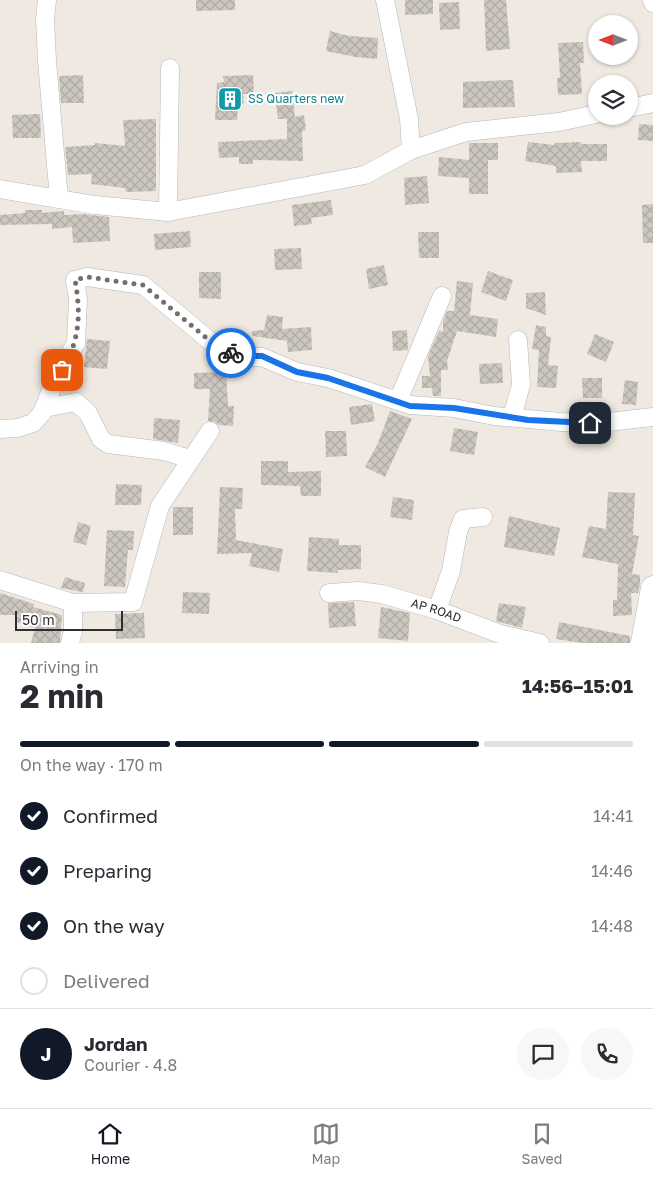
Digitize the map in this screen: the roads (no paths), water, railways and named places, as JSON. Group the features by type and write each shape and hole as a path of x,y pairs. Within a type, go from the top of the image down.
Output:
{"main road":[{"path":"643,643 653,588"}],"street":[{"path":"47,0 45,18 47,61 59,199"},
{"path":"385,0 409,119 411,150"},
{"path":"168,212 170,68"},
{"path":"638,106 653,103"},
{"path":"0,189 95,205 168,212 364,174 411,150 466,132 559,122 588,116"},
{"path":"0,429 18,428 34,423 44,408 55,380 76,343 78,299 75,280 87,277 143,285 216,346 241,356 262,356 297,372 328,378 410,406 454,408 512,417 600,423 653,417"},
{"path":"398,401 442,296"},
{"path":"512,417 521,385 518,340"},
{"path":"44,408 76,402 88,413 101,439 108,444 164,451 190,459"},
{"path":"0,580 74,603 133,602 160,506 210,431"},
{"path":"437,610 451,571 458,532 464,519 484,517"},
{"name":"AP ROAD","path":"329,593 358,592 382,594 437,610 500,634 540,643"},
{"path":"70,643 74,603"}],"place":[{"name":"SS Quarters new","path":"230,99"}]}
